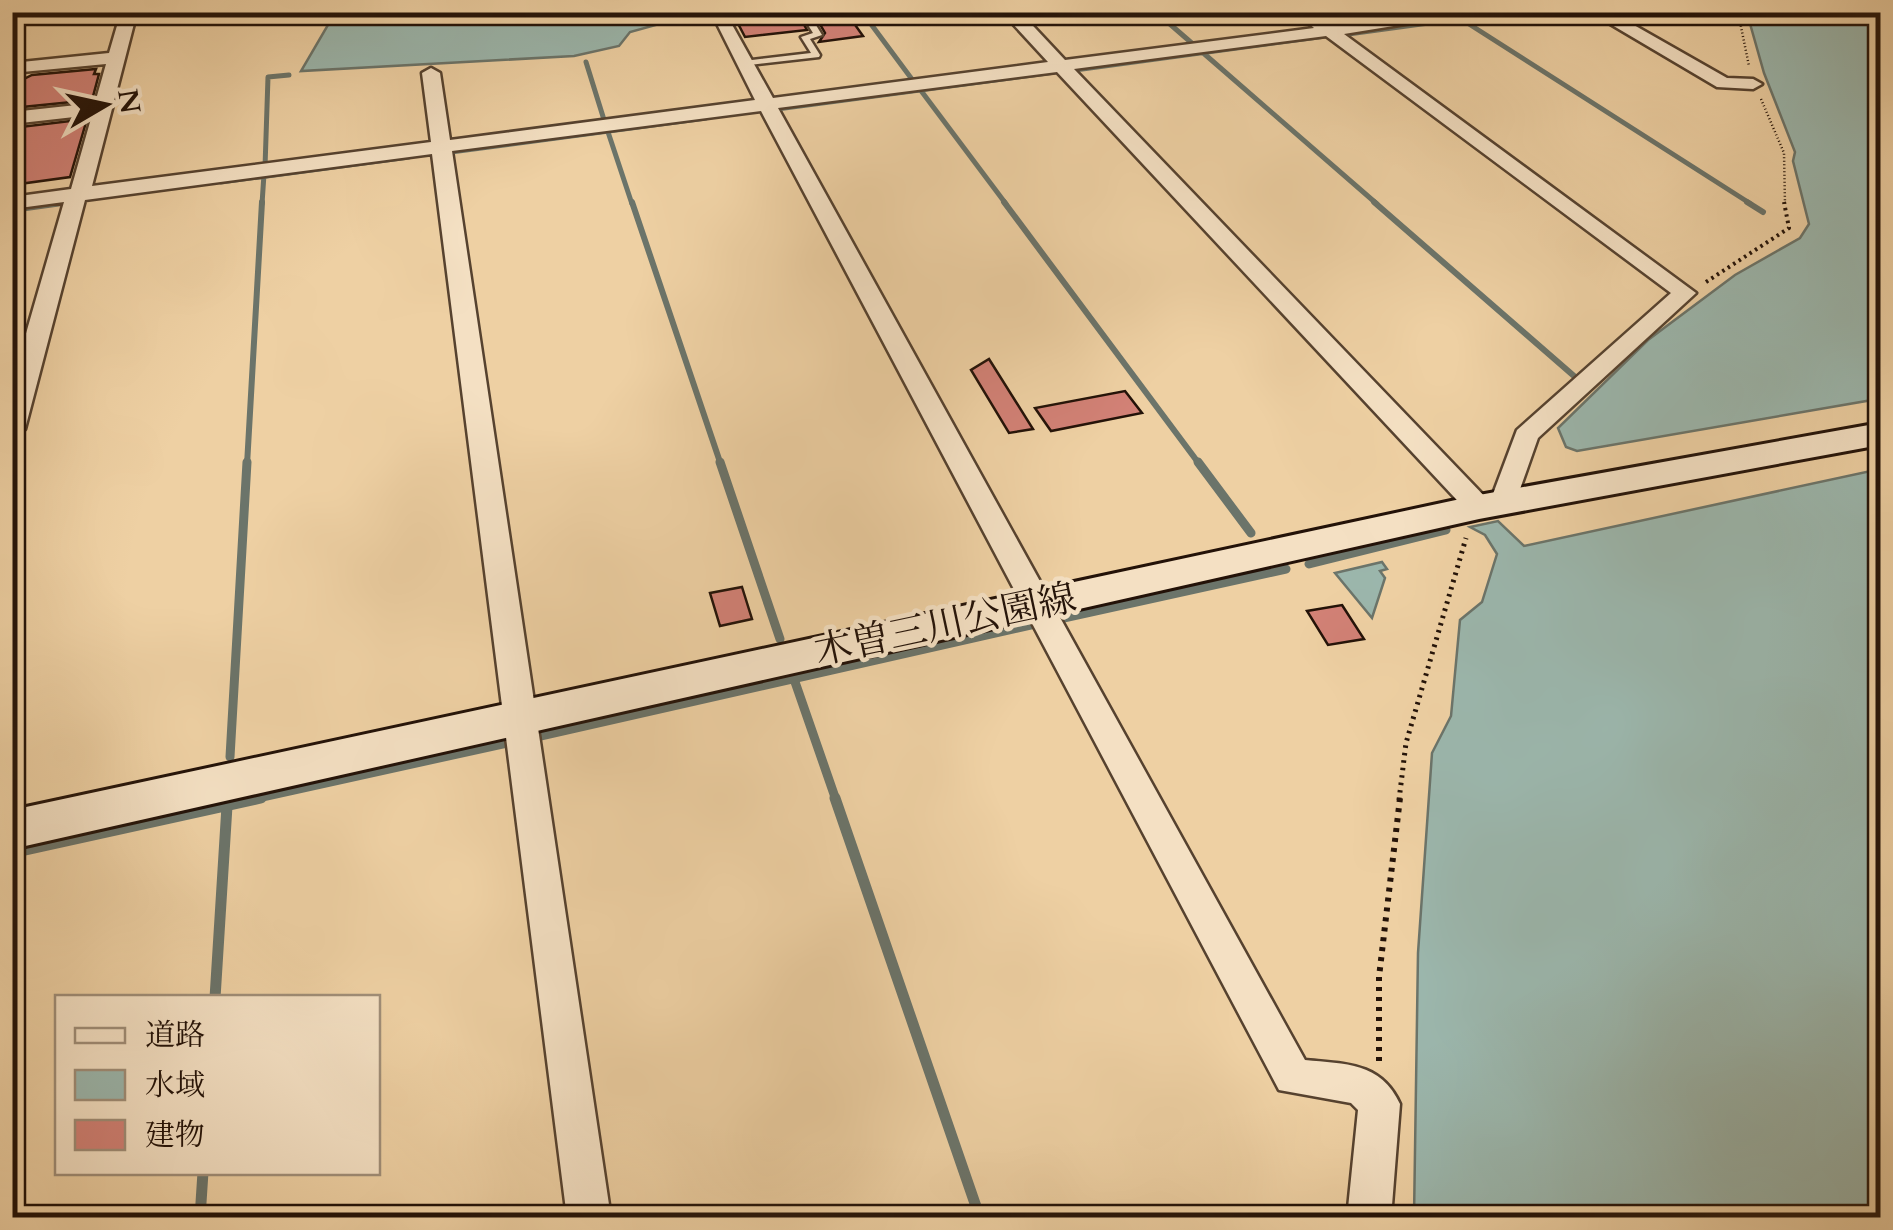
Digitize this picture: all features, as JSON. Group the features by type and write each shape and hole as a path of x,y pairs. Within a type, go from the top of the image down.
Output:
{"main road":[{"name":"木曽三川公園線","path":"12,830 1477,508 1880,434"}],"street":[{"path":"12,429 128,12"},
{"path":"1010,12 1477,508 1526,436 1559,402 1686,293 1304,12"},
{"path":"12,203 1472,12"},
{"path":"1598,12 1723,82 1752,84"},
{"path":"718,14 1293,1076 1362,1086 1378,1104 1369,1218"},
{"path":"12,68 116,58"},
{"path":"431,73 588,1218"},
{"path":"12,118 103,108"}],"lane":[{"path":"744,64 816,55 805,36 818,35 804,12"}],"path":[{"path":"1686,293 1789,228 1782,188 1784,152 1752,84 1738,12"},
{"path":"1378,1104 1379,977 1406,742 1477,508"}],"water":[{"path":"335,12 699,13 630,32 619,46 574,56 301,71"},
{"path":"1747,13 1880,13 1880,69 1874,71 1880,84 1880,393 1872,400 1577,451 1566,447 1558,428 1648,340 1735,275 1800,238 1809,224 1793,161 1795,152 1764,73"},
{"path":"1880,469 1880,1217 1414,1217 1418,953 1432,753 1451,716 1460,620 1482,602 1497,554 1485,535 1470,527 1498,521 1524,546"},
{"path":"1382,562 1387,569 1380,571 1385,578 1372,618 1335,573"}],"building":[{"path":"732,12 797,12 807,30 745,37"},
{"path":"813,12 846,12 863,36 819,42 825,33"},
{"path":"96,69 94,74 99,74 92,100 12,108 12,97 22,80 32,75"},
{"path":"87,119 70,177 12,185 12,128"},
{"path":"989,359 1033,429 1009,433 971,370"},
{"path":"1125,391 1142,413 1051,431 1035,408"},
{"path":"742,587 752,619 720,626 710,593"},
{"path":"1342,605 1364,639 1328,645 1307,611"}],"waterway":[{"path":"862,12 914,82"},
{"path":"1156,12 1194,45"},
{"path":"1461,19 1509,12"},
{"path":"1341,35 1461,19"},
{"path":"1461,19 1751,204"},
{"path":"1203,53 1326,36"},
{"path":"1075,70 1203,53"},
{"path":"1203,53 1377,204"},
{"path":"586,62 605,123"},
{"path":"920,90 1055,72"},
{"path":"265,167 268,77 289,75"},
{"path":"777,109 920,90"},
{"path":"920,90 1006,204"},
{"path":"608,131 706,118"},
{"path":"451,152 608,131"},
{"path":"608,131 632,204"},
{"path":"264,176 409,157"},
{"path":"221,182 264,176"},
{"path":"262,204 264,176"},
{"path":"247,465 262,202"},
{"path":"632,202 721,465"},
{"path":"1004,202 1200,465"},
{"path":"1374,202 1574,376"},
{"path":"1747,202 1763,212"},
{"path":"12,210 62,203 54,204"},
{"path":"230,757 247,462"},
{"path":"720,462 780,639"},
{"path":"1198,462 1251,533"},
{"path":"1309,564 1446,530"},
{"path":"1059,619 1286,569"},
{"path":"536,737 1035,624"},
{"path":"794,679 836,800"},
{"path":"249,800 507,743"},
{"path":"12,853 261,798"},
{"path":"835,798 980,1218"},
{"path":"215,995 227,806"},
{"path":"200,1218 203,1175"}]}
